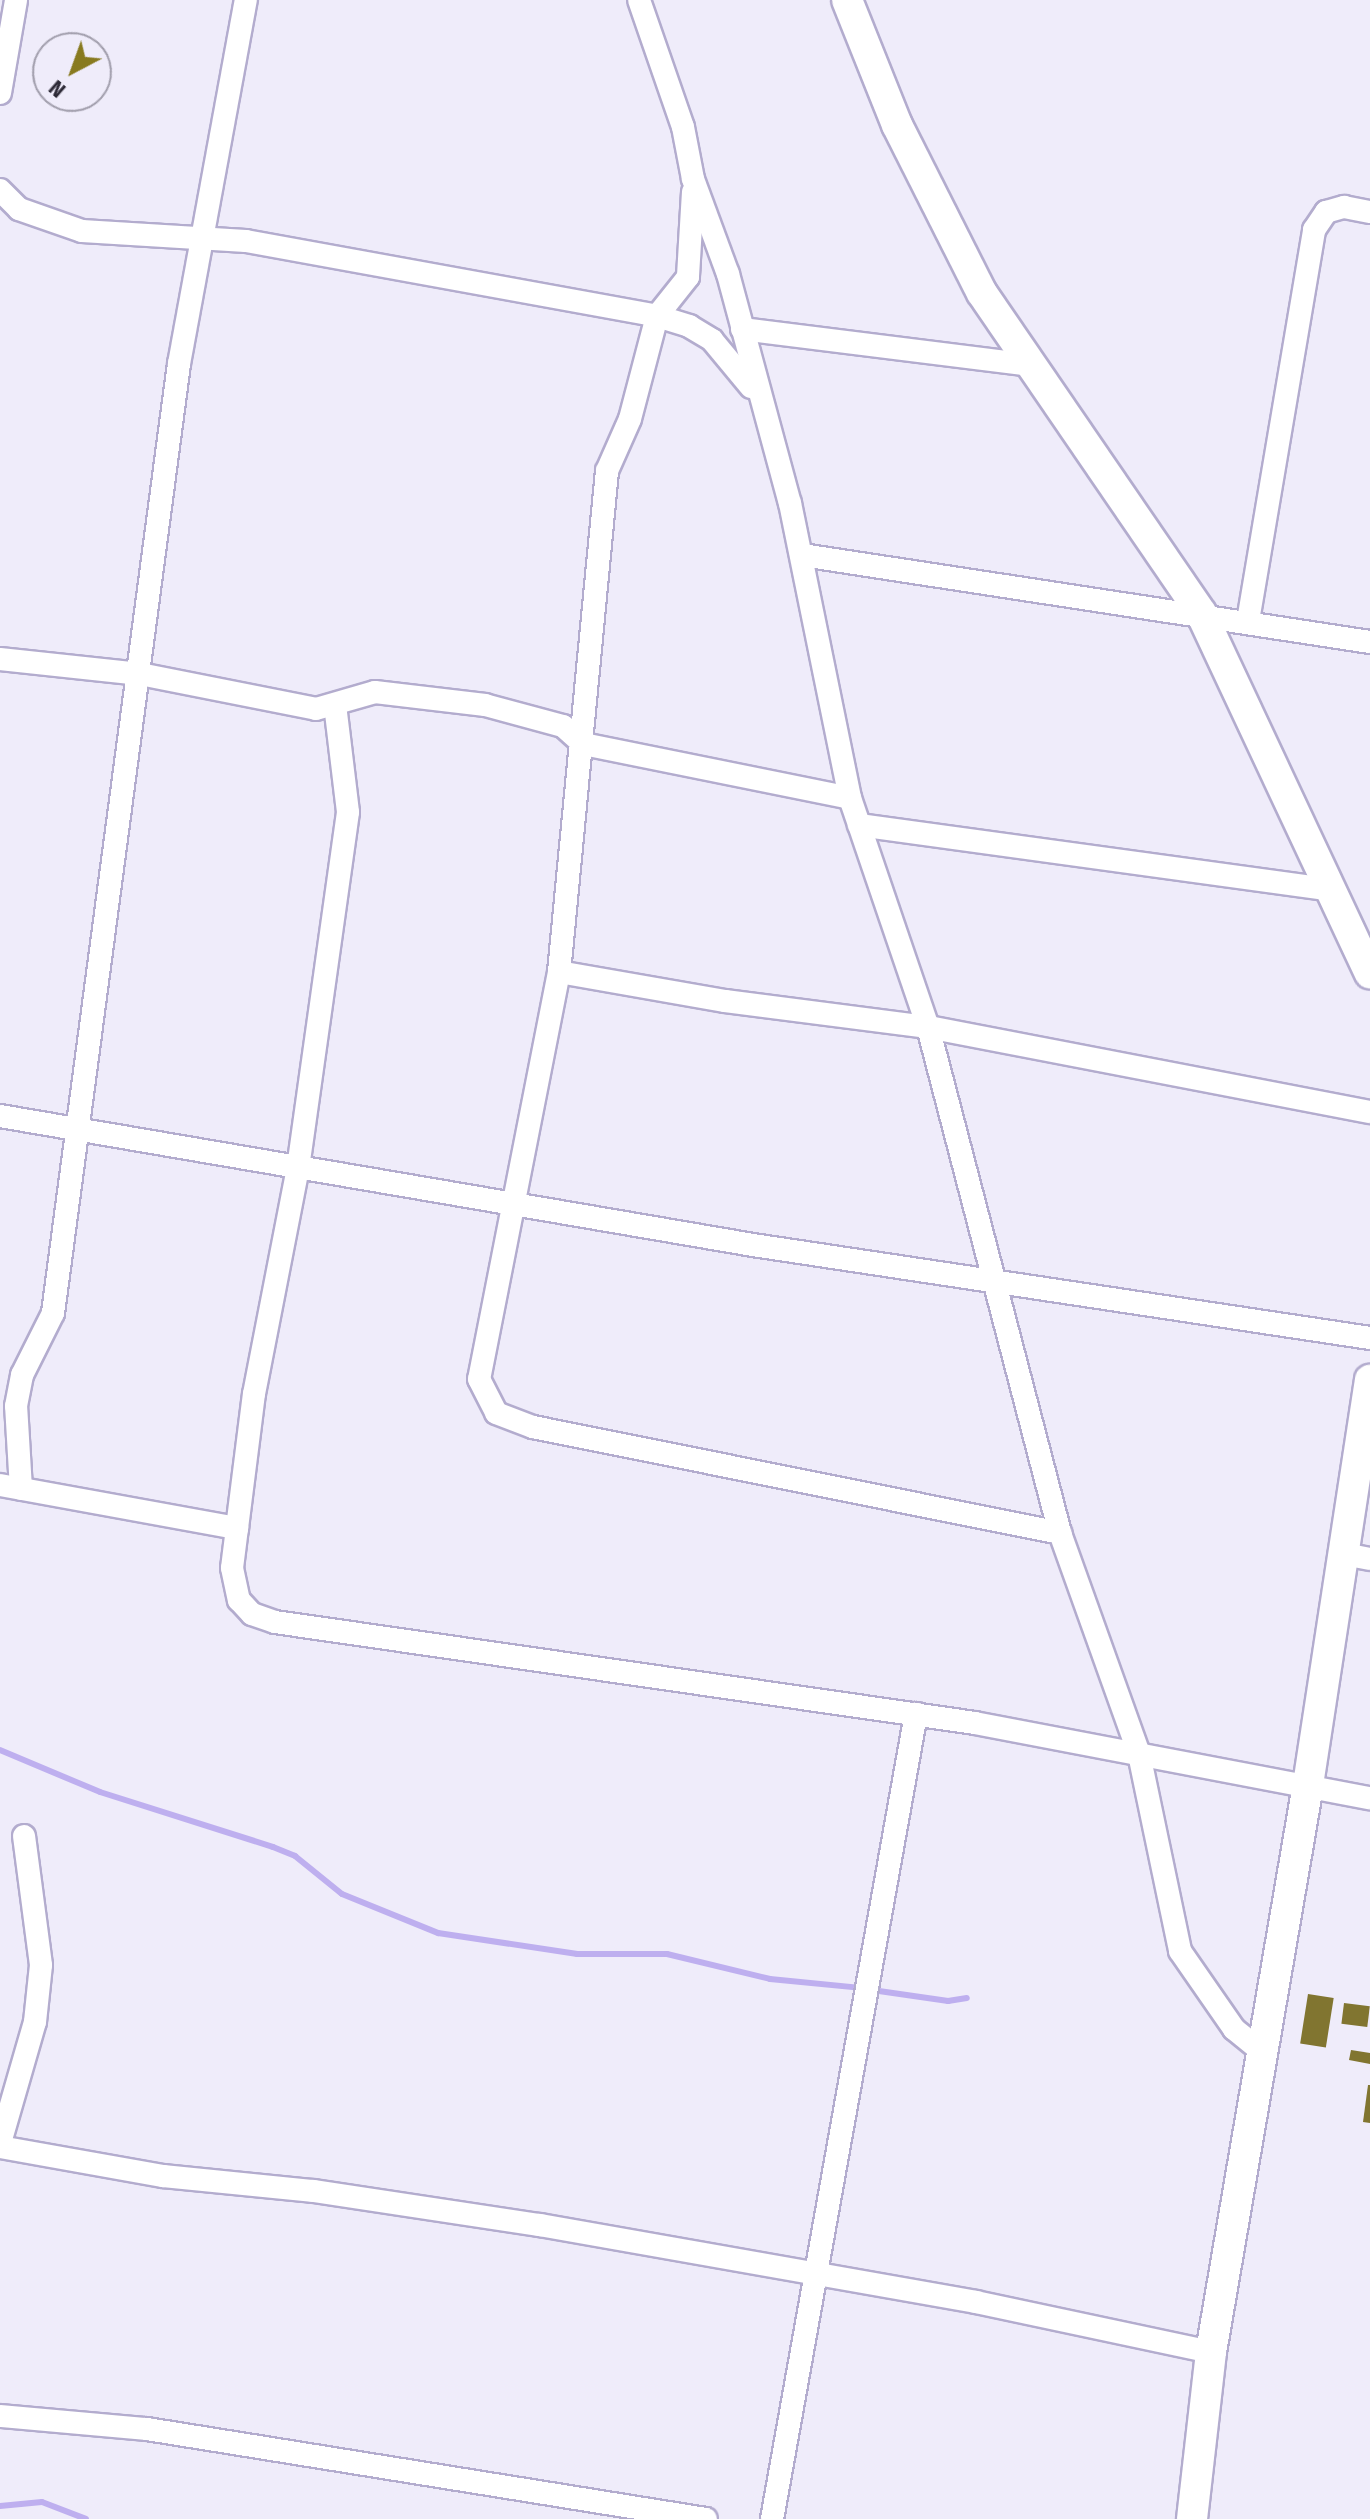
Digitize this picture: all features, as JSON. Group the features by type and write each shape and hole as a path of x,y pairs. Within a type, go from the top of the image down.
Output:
{"main road":[{"path":"847,0 897,125 982,293 1201,613 1367,960"},
{"path":"1192,2519 1211,2352 1308,1785 1357,1557 1370,1380"}],"street":[{"path":"0,93 16,0"},
{"path":"237,1528 10,1487 16,1406 22,1375 53,1313 179,364 206,239 246,0"},
{"path":"639,0 683,127 693,179 742,329 802,555 850,798 928,1027 1060,1533 1139,1754 1180,1951 1234,2029 1264,2053"},
{"path":"693,179 688,277 657,316 630,419 607,471 559,972 518,1201 479,1379 496,1413 533,1427 1060,1533"},
{"path":"0,190 19,209 82,231 262,244 657,316 689,326 712,340 758,398"},
{"path":"1248,621 1314,230 1326,212 1344,207 1370,212"},
{"path":"742,329 1030,365"},
{"path":"802,555 1201,613 1370,642"},
{"path":"0,659 140,674 316,709 375,692 485,705 563,726 583,744 850,798"},
{"path":"335,705 348,812 298,1168 254,1394 232,1568 239,1600 252,1614 275,1622 916,1714 1370,1798"},
{"path":"859,825 1334,890"},
{"path":"559,972 725,1001 928,1027 1370,1112"},
{"path":"0,1116 80,1126 298,1168 518,1201 753,1245 992,1277 1370,1338"},
{"path":"772,2519 819,2276 916,1714"},
{"path":"24,1836 41,1965 35,2022 0,2145 163,2176 314,2191 540,2225 976,2302 1211,2352"},
{"path":"0,2416 147,2429 706,2519"}],"building":[{"path":"1308,1994 1334,1998 1326,2047 1300,2043"},
{"path":"1344,2003 1370,2006 1367,2027 1341,2024"},
{"path":"1351,2050 1370,2053 1370,2064 1349,2060"},
{"path":"1370,2085 1370,2123 1363,2122"}],"waterway":[{"path":"0,1750 100,1792 295,1856 342,1894 438,1933 577,1954 667,1954 770,1979 861,1988"},
{"path":"872,1990 948,2001 967,1998"},
{"path":"0,2506 42,2502 86,2519"}]}
